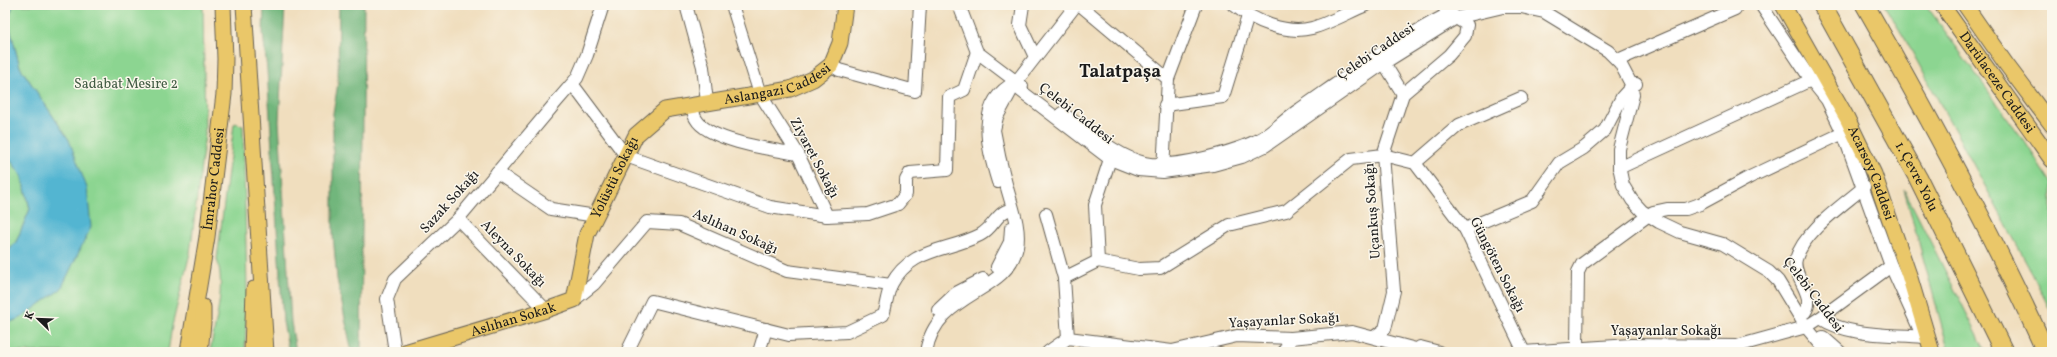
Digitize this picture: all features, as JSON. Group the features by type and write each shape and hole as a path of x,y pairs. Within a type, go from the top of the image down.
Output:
{"highway":[{"name":"1. Çevre Yolu","path":"1822,5 1918,178 2004,352"},
{"path":"1865,5 1910,82 2010,275 2046,352"},
{"path":"2010,275 2027,298 2052,342"}],"main road":[{"name":"İmrahor Caddesi","path":"188,352 207,237 224,94 223,5"},
{"path":"244,5 259,254 267,348"},
{"name":"Aslangazi Caddesi","path":"700,103 790,89 813,79 831,65 840,43 845,5"},
{"name":"Acarsoy Caddesi","path":"1783,5 1842,123 1874,174 1885,201 1909,274 1932,352"},
{"name":"Acarsoy Caddesi","path":"1792,5 1843,92 1874,154 1892,196 1914,259 1940,352"},
{"name":"Darülaceze Caddesi","path":"1942,5 2052,160"},
{"name":"Darülaceze Caddesi","path":"1965,5 2006,64 2052,125"},
{"name":"Yolüstü Sokağı","path":"574,300 587,234 636,135 665,110 700,103"},
{"path":"252,352 253,300 259,254"},
{"path":"198,293 203,308 200,352"},
{"name":"Aslıhan Sokak","path":"405,352 546,310 574,300"}],"street":[{"path":"596,5 575,70 572,85 626,156 770,207 827,216 868,214 898,204 906,194 906,180 910,173 947,170 949,97 964,90 977,52"},
{"name":"Sazak Sokağı","path":"395,352 387,299 396,279 458,219 572,85 587,55 604,5"},
{"path":"686,5 703,68 700,103 696,120 704,128 747,145 798,154"},
{"name":"Ziyaret Sokağı","path":"732,5 760,94 798,154 827,216"},
{"path":"831,65 839,70 915,92 920,5"},
{"path":"959,5 977,52 1016,82"},
{"path":"1023,5 1020,25 1035,57"},
{"path":"926,352 931,333 938,322 957,304 1001,274 1017,248 1016,222 994,130 997,118 1016,82 1076,5"},
{"path":"1080,5 1168,79"},
{"path":"1163,168 1165,105 1168,79 1196,5"},
{"path":"1234,5 1248,16 1275,26 1298,30 1312,28 1366,5"},
{"name":"Çelebi Caddesi","path":"1016,82 1125,156 1163,168 1205,158 1245,145 1263,137 1284,119 1405,37 1450,12 1470,5"},
{"name":"Çelebi Caddesi","path":"1543,5 1562,13 1614,47 1634,85 1638,101 1622,166 1623,185 1632,200 1680,232 1723,244 1760,264 1778,281 1813,323 1827,352"},
{"path":"1761,5 1811,80 1828,100 1842,123 1891,266 1923,337 1844,330 1830,325 1813,323"},
{"name":"Çelebi Caddesi","path":"1016,82 1021,90 1110,159 1138,170 1213,165 1242,157 1265,146 1384,63 1450,12 1503,7 1528,7 1544,12 1561,21 1621,59"},
{"path":"1621,59 1734,9"},
{"path":"1384,63 1403,94 1449,55 1465,36 1467,25 1450,12"},
{"path":"1165,105 1223,97 1248,16"},
{"path":"1622,166 1811,80"},
{"path":"920,352 926,328 932,316 956,293 989,275 1004,256 1010,242 1011,230 990,156 987,133 988,118 993,103 1004,88 1016,82"},
{"path":"1465,229 1532,201 1559,163 1584,148 1605,130 1622,98 1634,85"},
{"name":"Uçankuş Sokağı","path":"1374,337 1385,329 1394,291 1383,155 1403,94"},
{"path":"1064,278 1098,261 1139,269 1160,268 1229,225 1286,211 1351,160 1383,155 1415,163 1460,125 1521,98"},
{"path":"1577,347 1578,272 1582,264 1651,214 1667,209 1686,209 1700,204 1750,177 1842,123"},
{"path":"1098,261 1095,205 1110,159"},
{"name":"Güngöten Sokağı","path":"1415,163 1465,229 1523,352"},
{"path":"497,172 550,209 596,216"},
{"path":"1805,312 1808,304 1803,282 1796,270 1796,260 1802,245 1820,225 1864,188"},
{"path":"626,352 652,301 789,335 847,332 883,315 891,285 912,260 927,253 972,239 989,230 1002,212 1006,210"},
{"path":"1046,214 1064,278 1068,338"},
{"name":"Çelebi Caddesi","path":"1651,214 1730,240 1760,256 1772,265 1790,286 1819,333 1840,352"},
{"name":"Aleyna Sokağı","path":"458,219 546,310"},
{"name":"Aslıhan Sokağı","path":"574,300 594,284 647,222 679,224 787,271 891,285"},
{"path":"1813,323 1891,266"},
{"name":"Yaşayanlar Sokağı","path":"1523,352 1577,347 1713,349 1737,346 1813,323"},
{"path":"759,352 766,329"},
{"name":"Yaşayanlar Sokağı","path":"1172,352 1237,336 1291,338 1352,332 1427,352"},
{"path":"1374,337 1381,342 1383,348 1382,352"},
{"name":"Yaşayanlar Sokağı","path":"1374,337 1388,338 1439,352"},
{"path":"1048,352 1068,338 1172,352"},
{"path":"1284,352 1291,338"},
{"path":"1289,352 1291,338"}],"green space":[{"name":"Sadabat Mesire 2","path":"13,5 203,5 205,134 190,253 172,326 168,352 5,352 5,324 21,318 69,140 20,67 8,21"},
{"path":"264,5 285,5 279,121 291,322 296,352 289,352 283,322 267,70 263,33"},
{"path":"339,5 364,5 361,352 352,352 351,348 337,279 333,235 333,113 338,83"},
{"path":"1884,5 1926,5 2025,142 2052,184 2052,314 2028,265 1905,39"},
{"path":"236,123 243,126 247,290 245,352 210,352 219,306 220,282 217,259 234,124"},
{"path":"5,153 22,176 30,209 16,242 5,255"},
{"path":"1904,189 1986,352 1949,352"}],"water":[{"path":"5,5 13,5 8,21 20,67 69,140 87,188 91,227 61,289 21,318 5,324 5,255 16,242 30,209 22,176 5,153"}],"district":[{"name":"Talatpaşa","path":"1120,72"}]}
